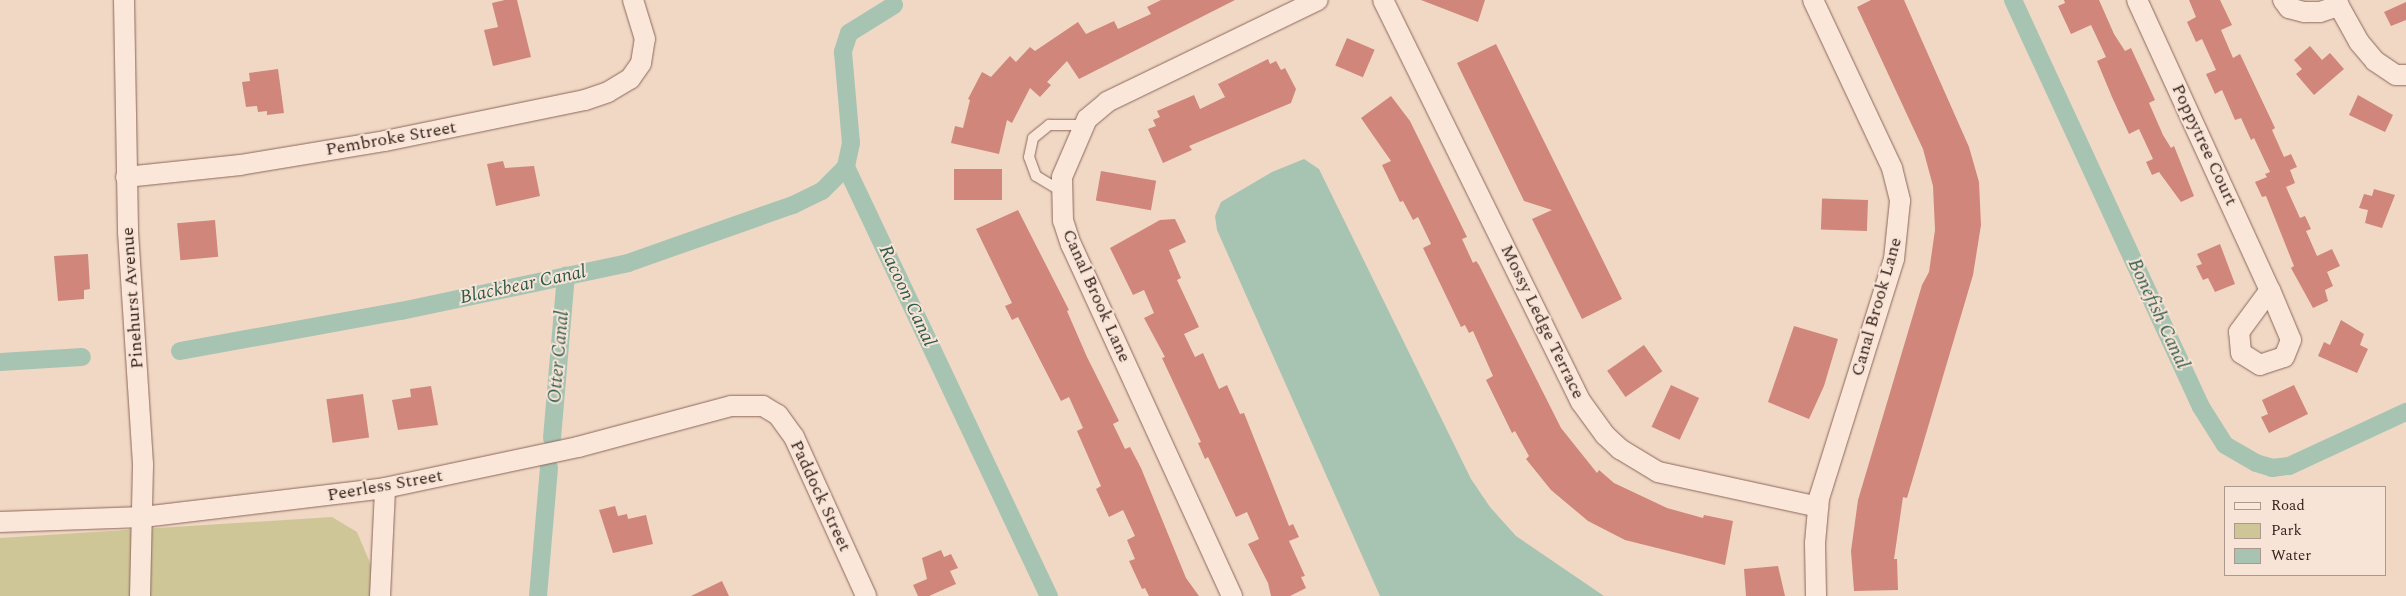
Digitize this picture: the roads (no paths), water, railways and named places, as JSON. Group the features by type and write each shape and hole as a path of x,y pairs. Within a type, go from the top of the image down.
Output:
{"street":[{"name":"Pinehurst Avenue","path":"124,0 126,177 143,465 140,596"},
{"name":"Pembroke Street","path":"126,177 294,157 566,104 608,92 630,79 641,63 645,39 633,0"},
{"name":"Canal Brook Lane","path":"1232,596 1071,245 1063,221 1061,191 1067,162 1084,125 1107,102 1318,0"},
{"name":"Mossy Ledge Terrace","path":"1383,0 1581,402 1604,435 1620,449 1658,472 1818,507"},
{"name":"Canal Brook Lane","path":"1813,0 1892,168 1900,202 1894,259 1818,507 1816,596"},
{"name":"Poppytree Court","path":"2137,0 2270,290"},
{"path":"2283,0 2289,8 2304,12 2320,12 2338,3 2358,42 2375,61 2396,75 2406,75"},
{"name":"Peerless Street","path":"0,522 143,518 385,488 578,447 731,406 763,406"},
{"name":"Paddock Street","path":"763,406 778,415 794,437 866,596"},
{"path":"380,596 385,488"}],"lane":[{"path":"1061,191 1036,176 1029,157 1033,138 1049,125 1084,125"}],"water":[{"path":"1304,159 1319,169 1471,479 1490,507 1516,536 1604,596 1380,596 1217,230 1215,216 1221,202 1272,172"}],"waterway":[{"name":"Bonefish Canal","path":"2013,0 2201,407 2225,445 2256,463 2272,468 2289,466 2406,412"},
{"name":"Racoon Canal","path":"894,5 849,33 843,52 851,143 846,167 1049,596"},
{"name":"Blackbear Canal","path":"180,351 401,311 628,263 793,205 822,191 846,167"},
{"name":"Otter Canal","path":"552,438 566,276"},
{"name":"Blackbear Canal","path":"0,362 82,357"},
{"name":"Otter Canal","path":"538,596 549,467"}]}
